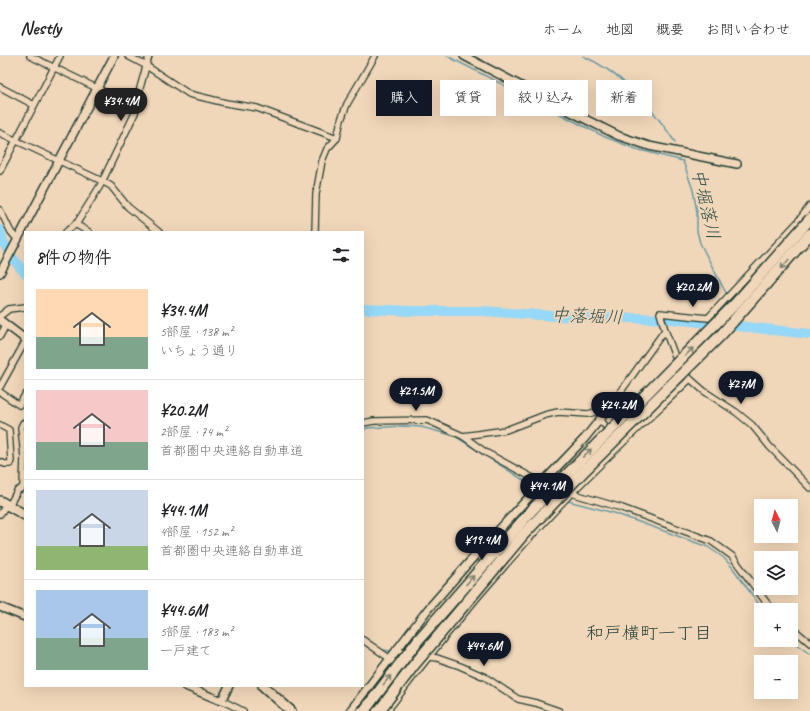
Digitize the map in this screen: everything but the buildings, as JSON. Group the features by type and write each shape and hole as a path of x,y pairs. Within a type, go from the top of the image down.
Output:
{"highway":[{"path":"364,711 419,639 532,510 574,465 685,356 735,304 810,219"},
{"path":"379,711 419,659 528,530 581,474 721,335 810,234"}],"main road":[{"path":"5,504 24,514"},
{"path":"264,687 291,711"}],"street":[{"path":"30,56 136,106"},
{"path":"0,171 60,56"},
{"path":"25,231 59,161 114,56"},
{"path":"128,56 145,65 189,94 226,103 257,108 337,138"},
{"path":"67,231 75,224 102,181 135,113 148,56"},
{"path":"316,231 316,194 322,161 327,149 337,138 341,120 347,104 375,56"},
{"path":"464,56 619,136 649,146 737,164"},
{"path":"0,87 34,105"},
{"path":"0,133 111,186 128,207 157,231"},
{"path":"810,206 797,223 708,318 660,313 664,330 680,370 704,391 736,412 752,425 770,447 810,488"},
{"path":"0,210 11,232 22,237 14,247 0,274"},
{"path":"75,224 87,231"},
{"path":"0,316 9,309 24,307"},
{"path":"0,320 24,339"},
{"path":"0,336 6,325"},
{"path":"350,711 396,649 470,560 585,438 600,420 664,330"},
{"path":"0,387 24,342"},
{"path":"463,436 506,430 533,419 558,412 588,414 635,401 646,397 680,370"},
{"path":"387,711 412,677 513,557 572,493 690,379"},
{"path":"0,392 19,405 24,398"},
{"path":"364,422 427,420 463,436 486,452 542,483 622,508 711,541 732,556 767,603"},
{"path":"600,420 622,444"},
{"path":"24,424 21,427 24,450"},
{"path":"0,425 9,430 11,461 10,464 0,462"},
{"path":"0,514 5,504 17,491 22,488 24,479"},
{"path":"0,607 24,617"},
{"path":"798,633 810,643"},
{"path":"364,641 389,658 412,677"},
{"path":"396,649 407,655 437,658 485,677 518,699 536,703 559,711"},
{"path":"187,687 221,700 243,711"},
{"path":"221,700 228,687"}],"waterway":[{"path":"447,56 605,137 636,149 683,161 693,190 697,212 697,231 700,243 727,295"},
{"name":"中堀落川","path":"583,56 611,72 635,92 656,116 675,142"},
{"name":"中落堀川","path":"0,230 3,242 24,272"},
{"name":"中落堀川","path":"364,309 482,311 554,316 672,319 810,334"},
{"path":"364,430 367,428 405,426 421,427 455,436 535,486"},
{"path":"568,501 614,513 708,547 724,558 758,603"},
{"path":"798,646 810,654"},
{"path":"382,650 392,651"}],"district":[{"name":"和戸横町一丁目","path":"649,633"}]}
